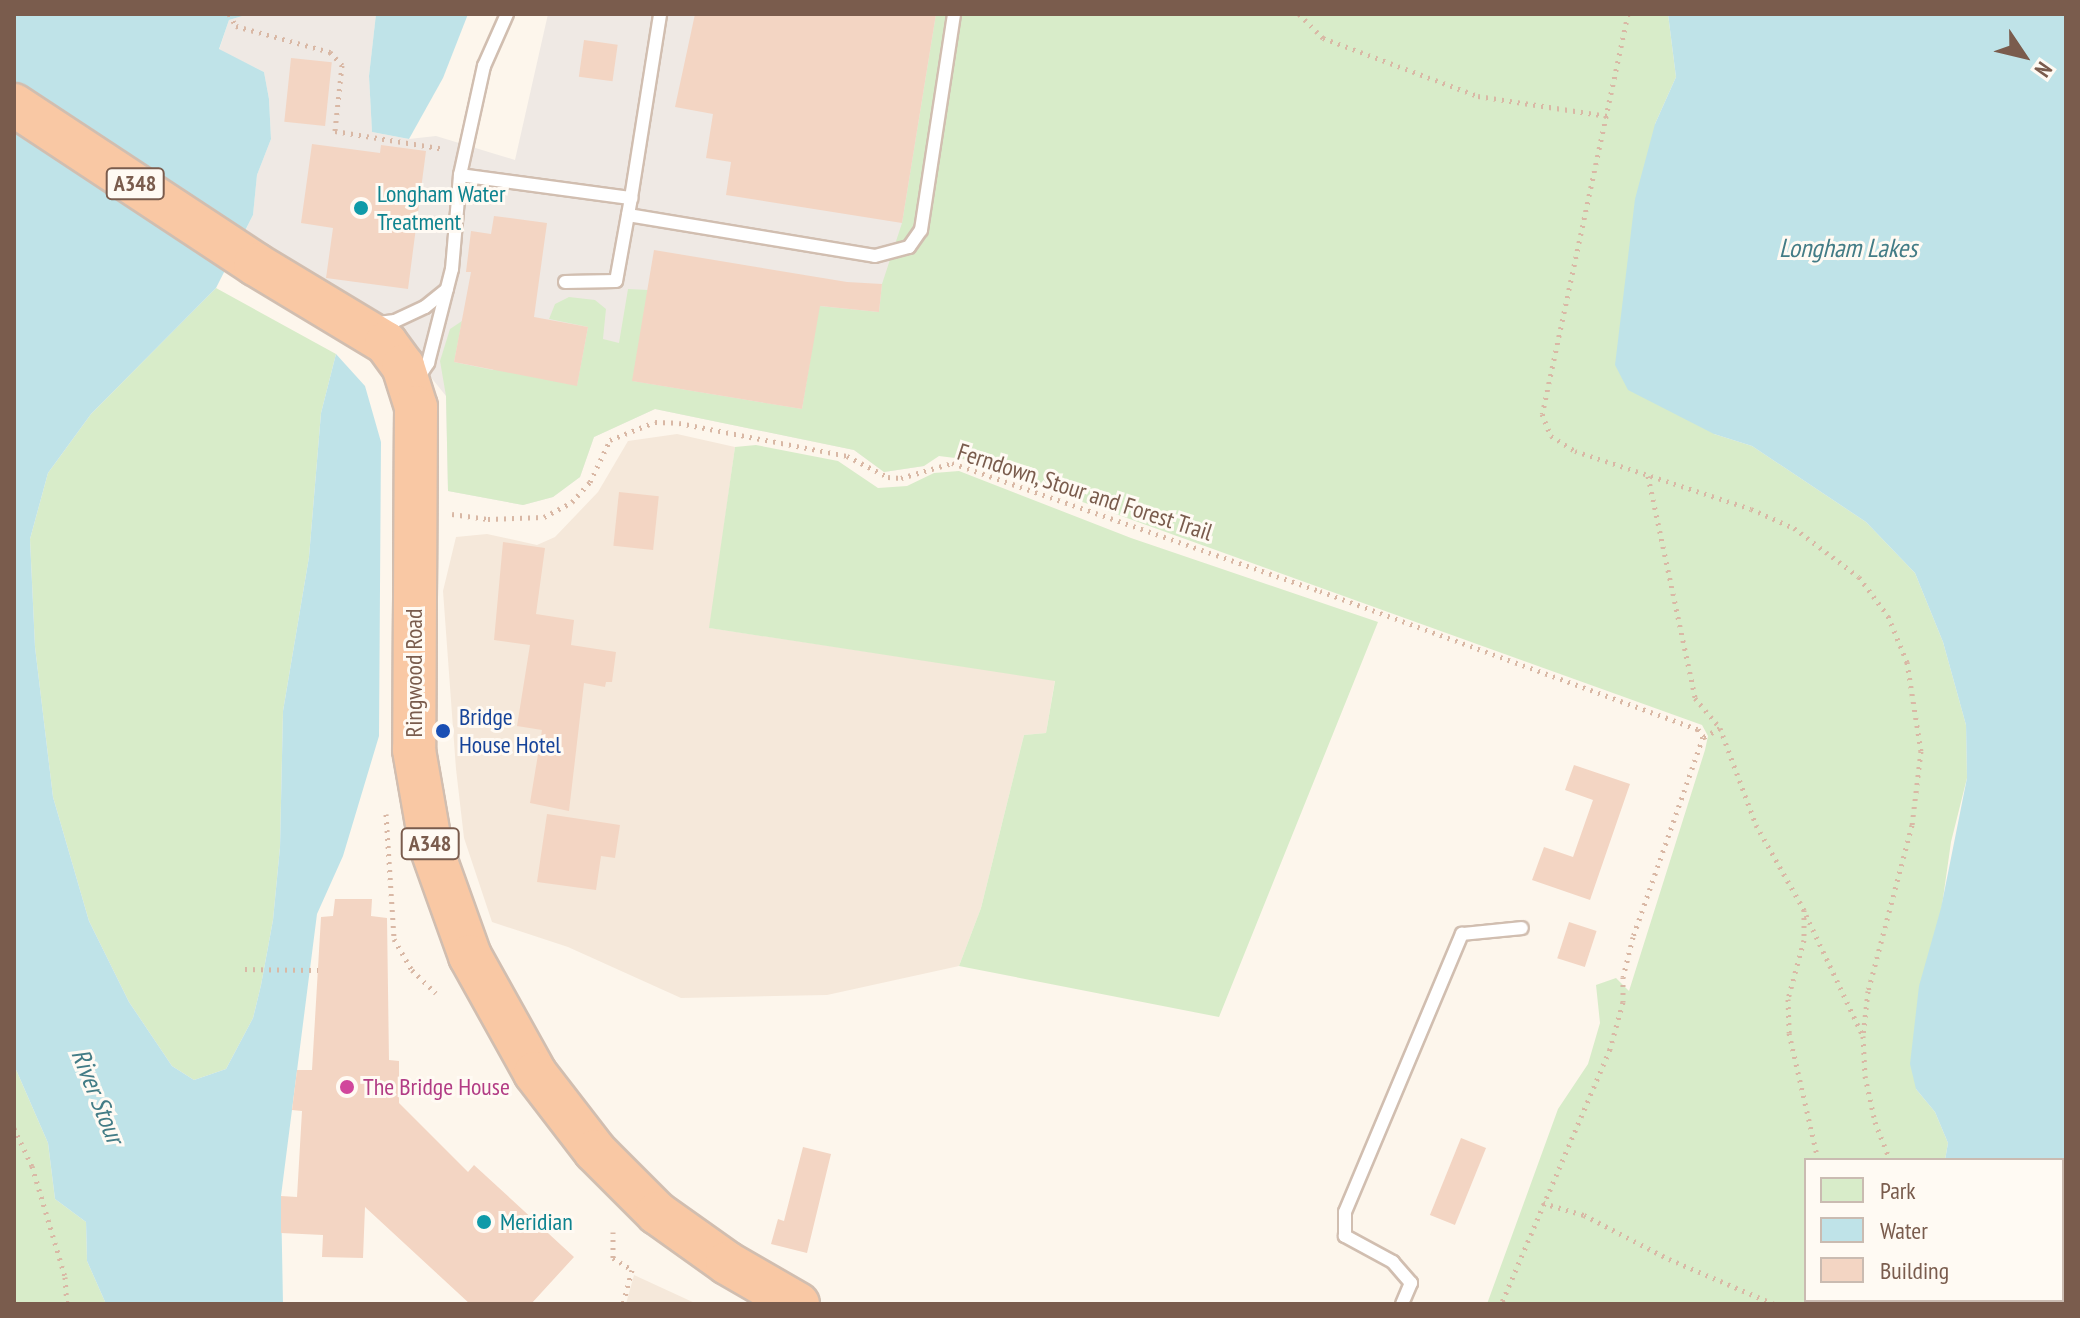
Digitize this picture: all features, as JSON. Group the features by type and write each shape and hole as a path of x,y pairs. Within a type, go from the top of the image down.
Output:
{"highway":[{"name":"Ringwood Road","path":"14,105 255,264 386,343 403,366 416,407 414,750 431,847 470,956 535,1073 595,1151 657,1213 727,1263 798,1304"}],"lane":[{"path":"410,390 428,363 452,269 460,175 484,66 507,14"},
{"path":"565,282 616,281 660,14"},
{"path":"628,215 875,256 909,247 921,230 954,14"},
{"path":"460,175 631,198"},
{"path":"358,325 395,321 425,307 447,289"},
{"path":"1402,1304 1411,1283 1393,1262 1345,1236 1345,1212 1462,934 1522,928"}],"path":[{"path":"229,14 236,26 330,52 342,65 335,131 465,153"},
{"path":"1299,14 1323,38 1478,96 1607,116"},
{"path":"1628,14 1542,414 1551,436 1575,451 1751,509 1794,528 1859,577 1888,616 1907,662 1921,751 1912,825 1868,991 1863,1036 1865,1076 1875,1122 1889,1158"},
{"name":"Ferndown, Stour and Forest Trail","path":"415,509 488,519 544,517 572,502 590,482 610,440 655,422 693,426 847,456 888,477 901,478 952,463 1320,591 1698,729 1703,737"},
{"path":"1648,476 1695,698 1720,728 1756,825 1804,910 1863,1036"},
{"path":"1501,1304 1610,1049 1623,1002 1623,977 1633,937 1703,737 1720,728"},
{"path":"385,811 394,939 412,970 436,993"},
{"path":"1804,910 1804,940 1788,999 1789,1033 1818,1158"},
{"path":"245,969 318,970"},
{"path":"14,1128 32,1166 65,1277 67,1304"},
{"path":"1543,1203 1584,1215 1669,1259 1774,1304"},
{"path":"613,1232 613,1258 632,1270 623,1304"}],"shaded area":[{"path":"249,14 376,14 369,76 372,132 409,139 436,136 515,160 548,14 972,14 924,466 884,472 854,450 655,409 594,437 580,477 553,497 523,505 448,491 446,396 405,345 241,239 253,215 257,175 271,139 269,99 264,72 219,50 229,20"},
{"path":"677,434 735,447 710,628 1055,680 1046,733 1024,735 981,908 959,966 827,995 681,998 568,947 492,922 464,838 456,769 443,591 456,537 487,534 537,545 555,537 598,492 628,441"},
{"path":"634,1275 697,1304 626,1304"}],"green space":[{"path":"936,14 1668,14 1676,77 1655,124 1714,434 1752,446 1866,522 1915,573 1943,642 1966,725 1967,778 1951,842 1916,1089 1935,1112 1948,1143 1945,1158 1804,1158 1804,1302 2053,1304 1487,1304 1558,1109 1588,1064 1600,1023 1596,985 1616,978 1629,991 1705,750 1708,736 1702,725 963,459 939,456 924,466 884,472 854,450 655,409 594,437 580,477 553,497 523,505 448,491 446,396 440,361 450,329 462,321 454,362 493,370 504,316 533,316 577,385 588,327 549,319 555,304 569,297 595,300 606,309 603,339 619,343 628,289 648,290 633,381 802,409 819,306 879,312 882,284 902,223"},
{"path":"216,288 336,354 321,413 309,557 283,711 280,847 273,920 261,985 253,1018 226,1069 194,1080 172,1066 129,1002 89,921 53,797 35,647 30,539 48,473 91,414"},
{"path":"756,445 838,461 878,488 907,486 934,473 959,471 1131,538 1378,622 1219,1017 959,966 981,908 1024,735 1046,733 1055,681 709,628 735,447"},
{"path":"14,1065 48,1143 55,1199 86,1222 87,1261 106,1304 14,1304"}],"water":[{"name":"River Stour","path":"14,14 249,14 229,20 219,49 264,72 269,99 271,139 257,175 253,215 216,288 91,414 48,473 30,539 35,647 53,797 89,921 129,1002 172,1066 194,1080 226,1069 253,1018 261,985 273,920 280,847 283,711 309,557 321,413 336,354 365,386 381,442 379,736 343,856 317,914 281,1196 283,1304 106,1304 87,1261 86,1222 55,1199 48,1143 14,1065"},
{"path":"376,14 468,14 443,78 409,139 372,132 369,76"},
{"name":"Longham Lakes","path":"1668,14 2066,14 2066,1304 2056,1302 2064,1302 2064,1158 1945,1158 1948,1143 1935,1112 1916,1089 1910,1064 1919,986 1941,908 1967,778 1966,725 1943,642 1915,573 1866,522 1752,446 1714,434 1628,390 1615,365 1635,199 1655,124 1676,77"}],"building":[{"path":"695,14 936,14 902,223 726,195 731,162 706,158 713,114 675,107"},
{"path":"584,40 618,45 613,81 579,77"},
{"path":"291,58 332,62 325,126 284,122"},
{"name":"Longham Water Treatment","path":"312,144 380,153 381,145 426,151 408,289 326,278 333,228 301,223"},
{"path":"494,216 547,223 534,317 588,327 577,386 454,362 471,272 466,272 471,231 491,234"},
{"path":"654,250 847,282 882,284 879,312 820,306 802,409 632,381"},
{"path":"619,492 659,496 653,550 613,546"},
{"path":"503,542 545,548 536,614 574,620 571,645 616,652 612,682 606,682 605,687 584,683 569,811 530,803 542,730 517,726 530,645 494,640"},
{"path":"1574,765 1630,784 1590,900 1532,880 1544,847 1573,857 1593,800 1565,790"},
{"path":"547,814 620,825 615,858 601,856 596,890 537,882"},
{"name":"The Bridge House","path":"335,899 372,899 371,916 387,918 389,1060 399,1061 399,1103 468,1172 474,1165 574,1257 531,1304 470,1304 365,1207 363,1258 322,1257 323,1235 281,1233 281,1196 297,1197 302,1111 292,1110 297,1070 312,1070 321,917 333,916"},
{"path":"1569,922 1597,931 1585,967 1557,958"},
{"path":"1461,1138 1486,1148 1455,1225 1430,1215"},
{"path":"803,1147 831,1154 807,1253 771,1244 778,1219 784,1221"}],"place":[{"name":"Longham Water Treatment","path":"361,208"},
{"name":"Bridge House Hotel","path":"443,731"},
{"name":"The Bridge House","path":"347,1087"},
{"name":"Meridian","path":"484,1222"}]}
